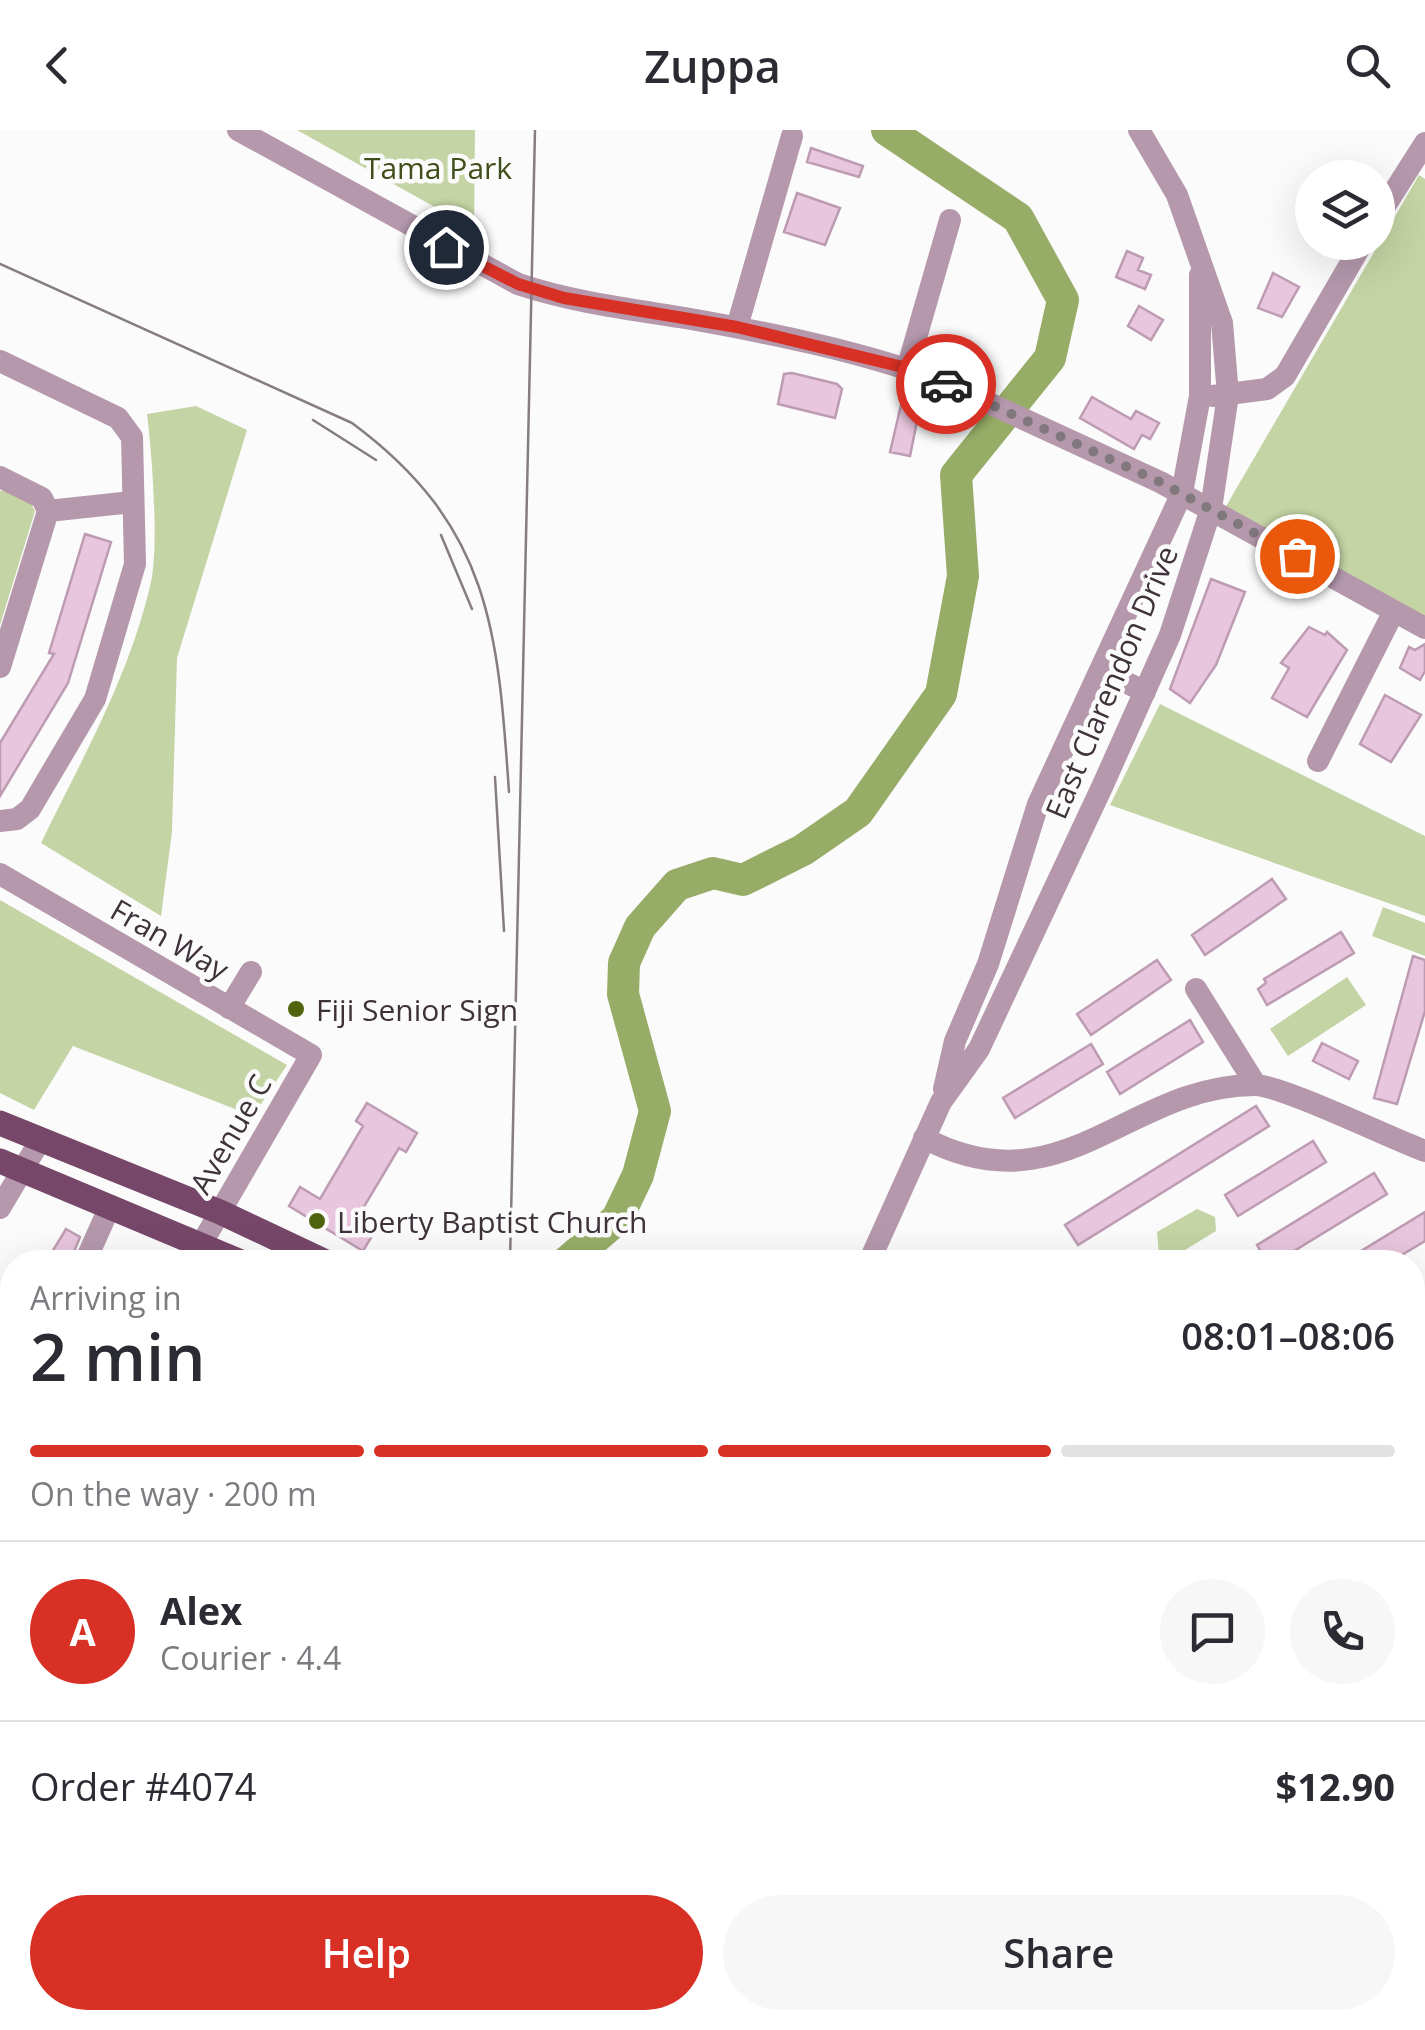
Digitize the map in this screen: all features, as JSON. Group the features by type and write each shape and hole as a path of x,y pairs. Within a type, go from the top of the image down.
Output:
{"main road":[{"path":"0,1123 220,1212 300,1250"},
{"path":"11,1166 215,1250"}],"street":[{"path":"238,130 518,284 564,298 737,327 907,368 974,396 1182,494 1425,628"},
{"name":"East Clarendon Drive","path":"874,1250 941,1102 978,1048 1145,692 1183,601 1211,509 1228,395 1222,323 1178,195 1139,130"},
{"path":"737,327 792,136"},
{"path":"1395,192 1422,152"},
{"path":"907,368 950,220"},
{"name":"East Clarendon Drive","path":"941,1102 955,1041 988,964 1038,804 1182,494 1200,396 1201,257"},
{"path":"1200,396 1268,389 1285,376 1353,260"},
{"path":"0,361 118,418 132,437 134,564 94,699 30,809 17,819 0,821"},
{"path":"0,476 42,498 48,511 2,656"},
{"path":"48,511 132,502"},
{"path":"1318,761 1394,611"},
{"path":"1102,670 1145,692"},
{"name":"Fran Way","path":"0,874 311,1054"},
{"path":"229,1008 251,972"},
{"path":"1196,989 1256,1085"},
{"name":"Avenue C","path":"202,1243 311,1054"},
{"path":"924,1138 973,1159 1001,1163 1047,1158 1196,1096 1256,1085 1425,1151"},
{"path":"0,1208 11,1166 41,1139"},
{"path":"91,1250 110,1206"},
{"path":"246,1250 258,1230"}],"green space":[{"name":"Tama Park","path":"297,130 475,130 474,229"},
{"path":"1419,175 1425,179 1425,625 1225,508 1369,260 1395,260 1395,216"},
{"path":"196,406 247,430 177,658 172,832 161,916 41,843 118,683 151,582 155,523 147,414"},
{"path":"11,490 29,500 35,511 0,625 0,491"},
{"path":"1160,704 1425,836 1425,916 1110,805"},
{"path":"0,900 287,1065 253,1116 73,1046 34,1110 0,1093"},
{"path":"1383,907 1425,923 1425,956 1372,936"},
{"path":"1347,977 1366,1005 1288,1056 1270,1029"},
{"path":"1197,1209 1215,1217 1216,1231 1185,1250 1159,1250 1157,1232"}],"building":[{"path":"811,148 863,166 859,177 807,162"},
{"path":"797,193 840,208 825,245 784,232"},
{"path":"1127,251 1143,258 1138,270 1151,275 1145,289 1116,277"},
{"path":"1273,273 1299,287 1282,317 1258,308"},
{"path":"1139,306 1163,320 1151,340 1128,326"},
{"path":"784,374 837,384 842,389 835,418 778,404"},
{"path":"1092,397 1131,419 1136,411 1159,423 1150,439 1142,435 1134,449 1080,418"},
{"path":"901,405 919,411 910,456 890,452"},
{"path":"85,534 111,542 68,683 0,796 0,743 54,654 49,653"},
{"path":"1211,579 1245,592 1216,665 1190,703 1170,689"},
{"path":"1309,627 1325,635 1327,632 1347,650 1307,717 1272,698 1289,668 1281,663"},
{"path":"1425,644 1425,671 1420,680 1400,668 1409,647 1415,650"},
{"path":"1385,695 1421,715 1391,762 1360,744"},
{"path":"1272,879 1286,899 1205,955 1192,935"},
{"path":"1341,932 1354,953 1267,1005 1258,989 1266,983 1264,979"},
{"path":"1413,956 1425,960 1425,1011 1397,1104 1374,1098"},
{"path":"1157,960 1171,980 1091,1035 1077,1014"},
{"path":"1190,1020 1203,1042 1120,1094 1107,1072"},
{"path":"1322,1043 1358,1061 1349,1079 1313,1061"},
{"path":"1091,1044 1103,1064 1015,1118 1003,1098"},
{"path":"367,1103 417,1133 406,1152 399,1148 356,1220 375,1231 364,1250 289,1206 300,1187 320,1199 363,1126 356,1121"},
{"path":"1256,1106 1269,1126 1078,1245 1065,1225"},
{"path":"1313,1141 1326,1162 1238,1216 1225,1195"},
{"path":"1374,1173 1387,1194 1296,1250 1260,1250 1257,1245"},
{"path":"1425,1212 1425,1241 1410,1250 1363,1250"},
{"path":"66,1229 80,1237 75,1250 53,1250"}],"waterway":[{"path":"581,1250 617,1219 638,1175 655,1111 623,994 624,963 640,927 677,885 713,873 743,880 803,850 858,812 941,694 963,576 956,475 1050,358 1063,300 1018,218 887,130"}],"tram line":[{"path":"510,1250 535,130"},
{"path":"0,264 352,423 398,462 434,501 460,543 478,586 499,681 509,792"},
{"path":"313,420 376,460"},
{"path":"441,535 472,609"},
{"path":"495,777 504,931"}],"way so far":[{"path":"946,384 1160,482 1297,556"}],"place":[{"name":"Fiji Senior Sign","path":"296,1009"},
{"name":"Liberty Baptist Church","path":"317,1221"}],"route":[{"path":"446,247 518,284 564,298 737,327 907,368 946,384"}]}
